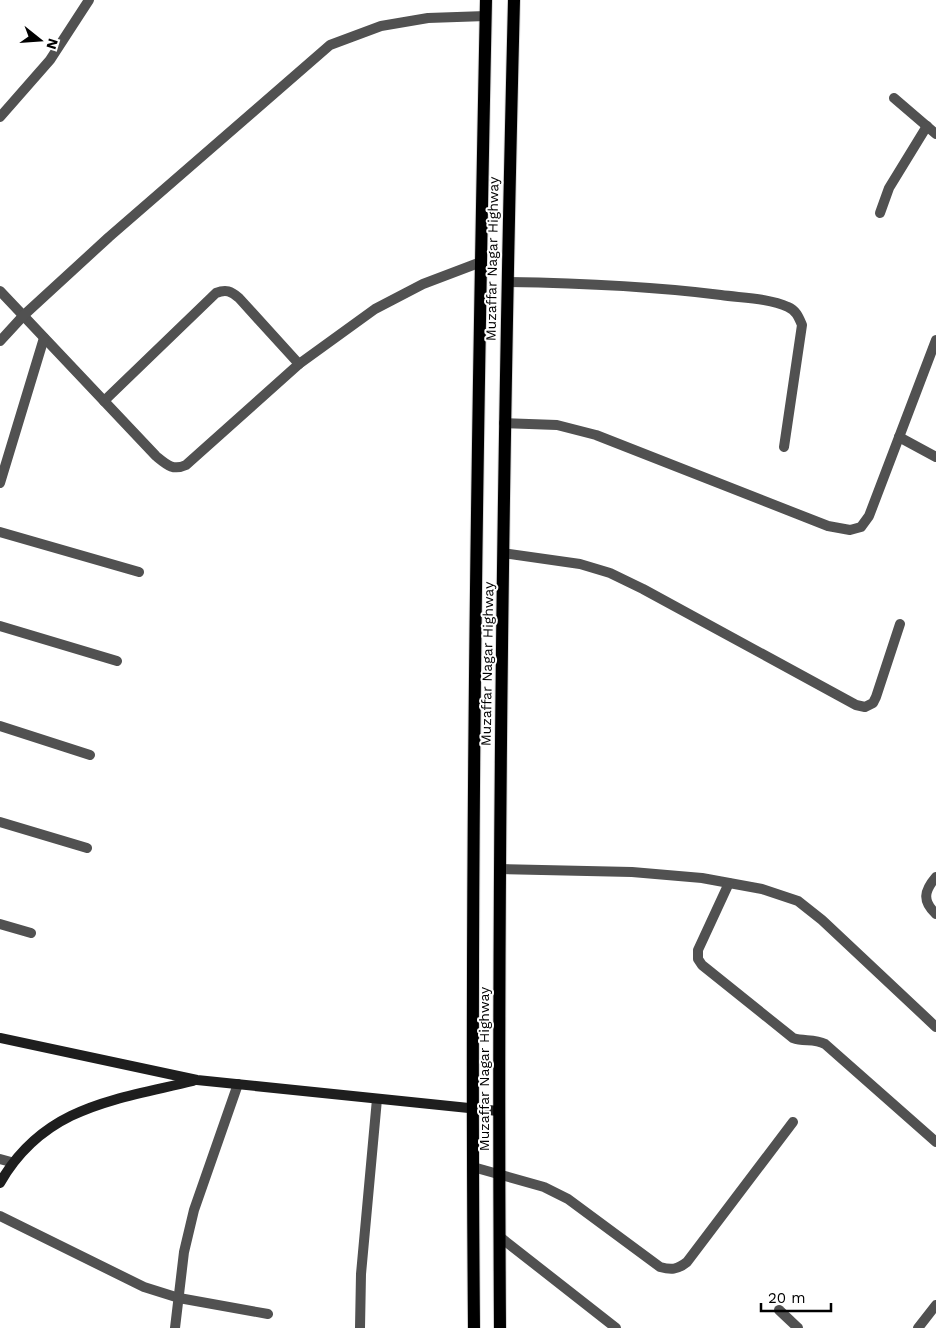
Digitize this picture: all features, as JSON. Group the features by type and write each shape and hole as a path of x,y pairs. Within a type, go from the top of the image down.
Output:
{"main road":[{"name":"Muzaffar Nagar Highway","path":"474,1328 472,1109 481,262 486,0"},
{"name":"Muzaffar Nagar Highway","path":"500,1328 498,1111 504,423 514,0"},
{"path":"0,1038 197,1080 498,1111"},
{"path":"0,1183 12,1162 32,1140 60,1120 99,1104 197,1080"}],"street":[{"path":"0,117 50,60 89,0"},
{"path":"0,342 24,316 109,238 330,45 381,26 428,18 486,16"},
{"path":"894,98 936,134"},
{"path":"880,213 888,188 927,126"},
{"path":"0,291 156,456 168,467 178,468 186,465 299,364 375,309 423,284 481,262"},
{"path":"507,282 598,283 687,290 774,302 791,308 798,316 802,325 784,447"},
{"path":"104,401 216,293 224,290 232,292 239,298 299,364"},
{"path":"0,483 44,338"},
{"path":"504,423 556,425 596,435 828,526 850,530 861,527 869,516 936,340"},
{"path":"899,436 936,456"},
{"path":"0,532 139,572"},
{"path":"503,553 580,564 610,574 643,589 856,705 866,707 873,703 876,697 900,624"},
{"path":"0,626 116,661"},
{"path":"0,726 90,755"},
{"path":"0,822 87,848"},
{"path":"500,869 632,872 729,883 762,889 798,901 822,920 936,1027"},
{"path":"936,877 927,889 924,898 928,907 936,914"},
{"path":"729,883 698,950 698,959 702,965 793,1038 801,1041 816,1040 825,1044 936,1142"},
{"path":"0,924 32,933"},
{"path":"175,1328 184,1252 194,1210 238,1084"},
{"path":"360,1328 361,1274 377,1099"},
{"path":"473,1167 544,1187 568,1199 660,1267 670,1270 680,1268 687,1262 793,1122"},
{"path":"0,1159 12,1162"},
{"path":"0,1216 144,1287 179,1298 268,1314"},
{"path":"500,1237 616,1328"},
{"path":"919,1328 936,1305"},
{"path":"780,1310 798,1328"}]}
